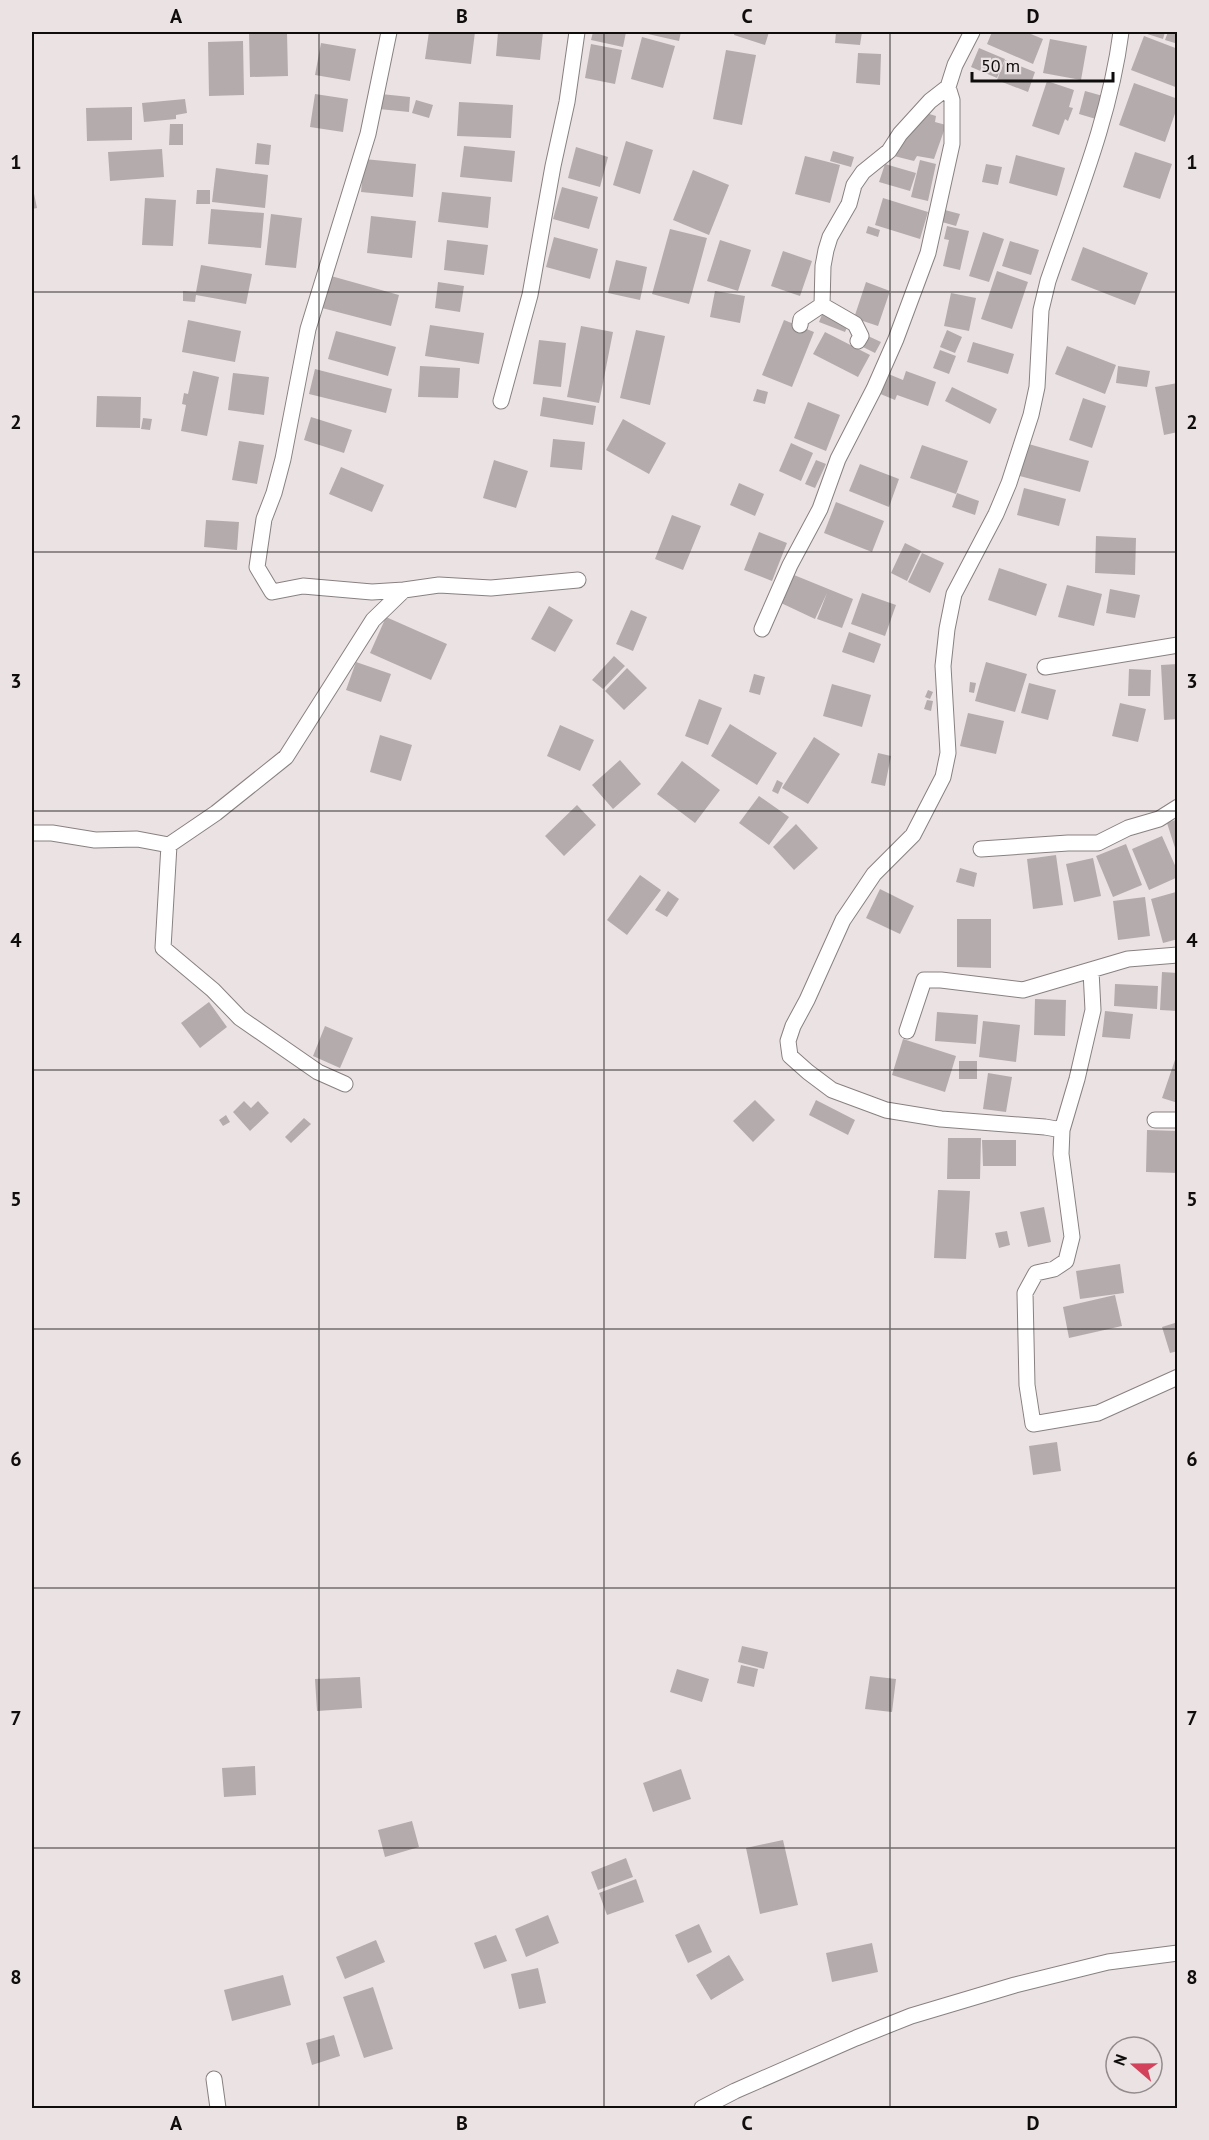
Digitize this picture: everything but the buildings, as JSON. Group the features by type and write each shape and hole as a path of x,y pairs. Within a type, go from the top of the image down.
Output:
{"street":[{"path":"389,32 368,134 308,329 283,459 264,519 257,567 272,592 303,586 372,592 439,585 490,588 578,580"},
{"path":"501,401 530,294 567,102 577,32"},
{"path":"822,305 823,266 826,250 830,237 849,204 854,185 862,172 889,151 900,134 930,101 948,87 955,65 972,32"},
{"path":"1062,1130 941,1119 886,1110 832,1090 790,1056 788,1041 843,920 874,874 913,835 943,777 948,753 943,666 954,594 996,514 1009,483 1031,415 1037,387 1041,310 1107,108 1120,32"},
{"path":"762,629 790,565 820,509 837,459 874,388 896,339 928,253 952,144 952,100 948,87"},
{"path":"800,324 801,319 822,305"},
{"path":"822,305 855,324 861,336 858,340"},
{"path":"32,833 52,833 94,840 136,839 169,844 216,813 286,757 373,620 404,590"},
{"path":"1045,667 1178,645"},
{"path":"981,849 1098,843 1128,828 1159,819 1178,807"},
{"path":"169,844 163,948 213,990 240,1018 318,1072 345,1084"},
{"path":"907,1031 924,980 1023,990 1128,959 1178,955"},
{"path":"1091,971 1093,1010 1062,1130 1060,1154 1072,1236 1066,1262 1054,1269 1036,1274 1025,1293 1027,1385 1033,1424 1098,1413 1178,1377"},
{"path":"1155,1120 1178,1120"},
{"path":"702,2109 735,2091 911,2016 1015,1985 1108,1962 1178,1953"},
{"path":"214,2079 218,2109"}]}
